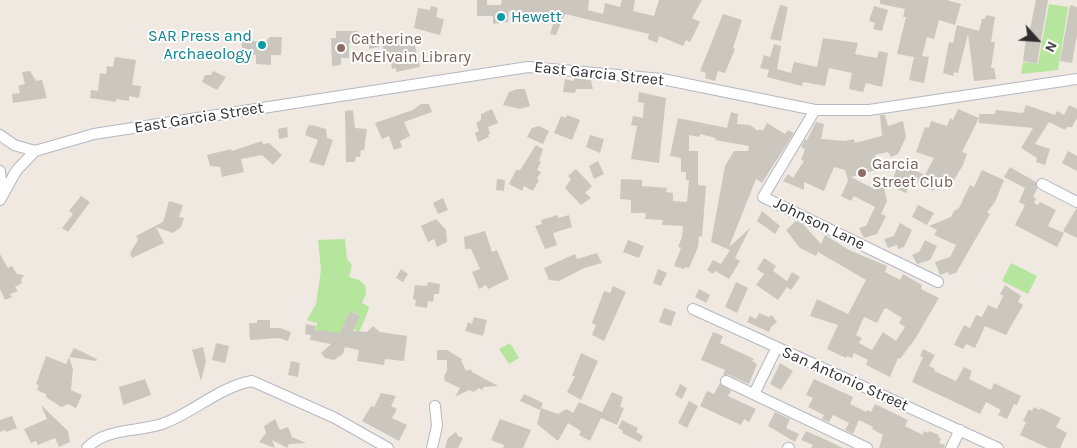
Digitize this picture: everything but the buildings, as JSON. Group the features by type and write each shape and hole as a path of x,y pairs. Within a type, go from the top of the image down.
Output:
{"street":[{"name":"East Garcia Street","path":"35,151 94,134 528,66 662,79 815,110 869,110 1077,79"},
{"name":"Johnson Lane","path":"815,110 763,197 938,282"},
{"path":"0,135 14,145 35,151 16,172 1,197"},
{"path":"0,171 1,197"},
{"path":"1042,184 1077,202"},
{"name":"San Antonio Street","path":"693,309 776,349 998,448"},
{"path":"754,394 776,349"},
{"path":"87,448 94,440 113,433 145,429 166,422 237,384 252,381 335,418 388,448"},
{"path":"726,381 867,448"},
{"path":"432,448 437,426 435,406"},
{"path":"951,448 960,430"}],"green space":[{"path":"1049,4 1068,7 1058,70 1021,74 1023,62 1038,64"},
{"path":"345,239 347,259 352,265 349,277 359,280 365,285 366,294 362,303 369,307 354,341 356,330 353,330 360,316 351,311 346,334 315,333 317,323 307,320 316,304 321,270 318,240"},
{"path":"1011,263 1037,276 1028,294 1002,281"},
{"path":"510,343 519,358 509,364 499,349"}],"place":[{"name":"Hewett","path":"501,17"},
{"name":"SAR Press and Archaeology","path":"262,45"},
{"name":"Catherine McElvain Library","path":"341,48"},
{"name":"Garcia Street Club","path":"862,173"}]}
